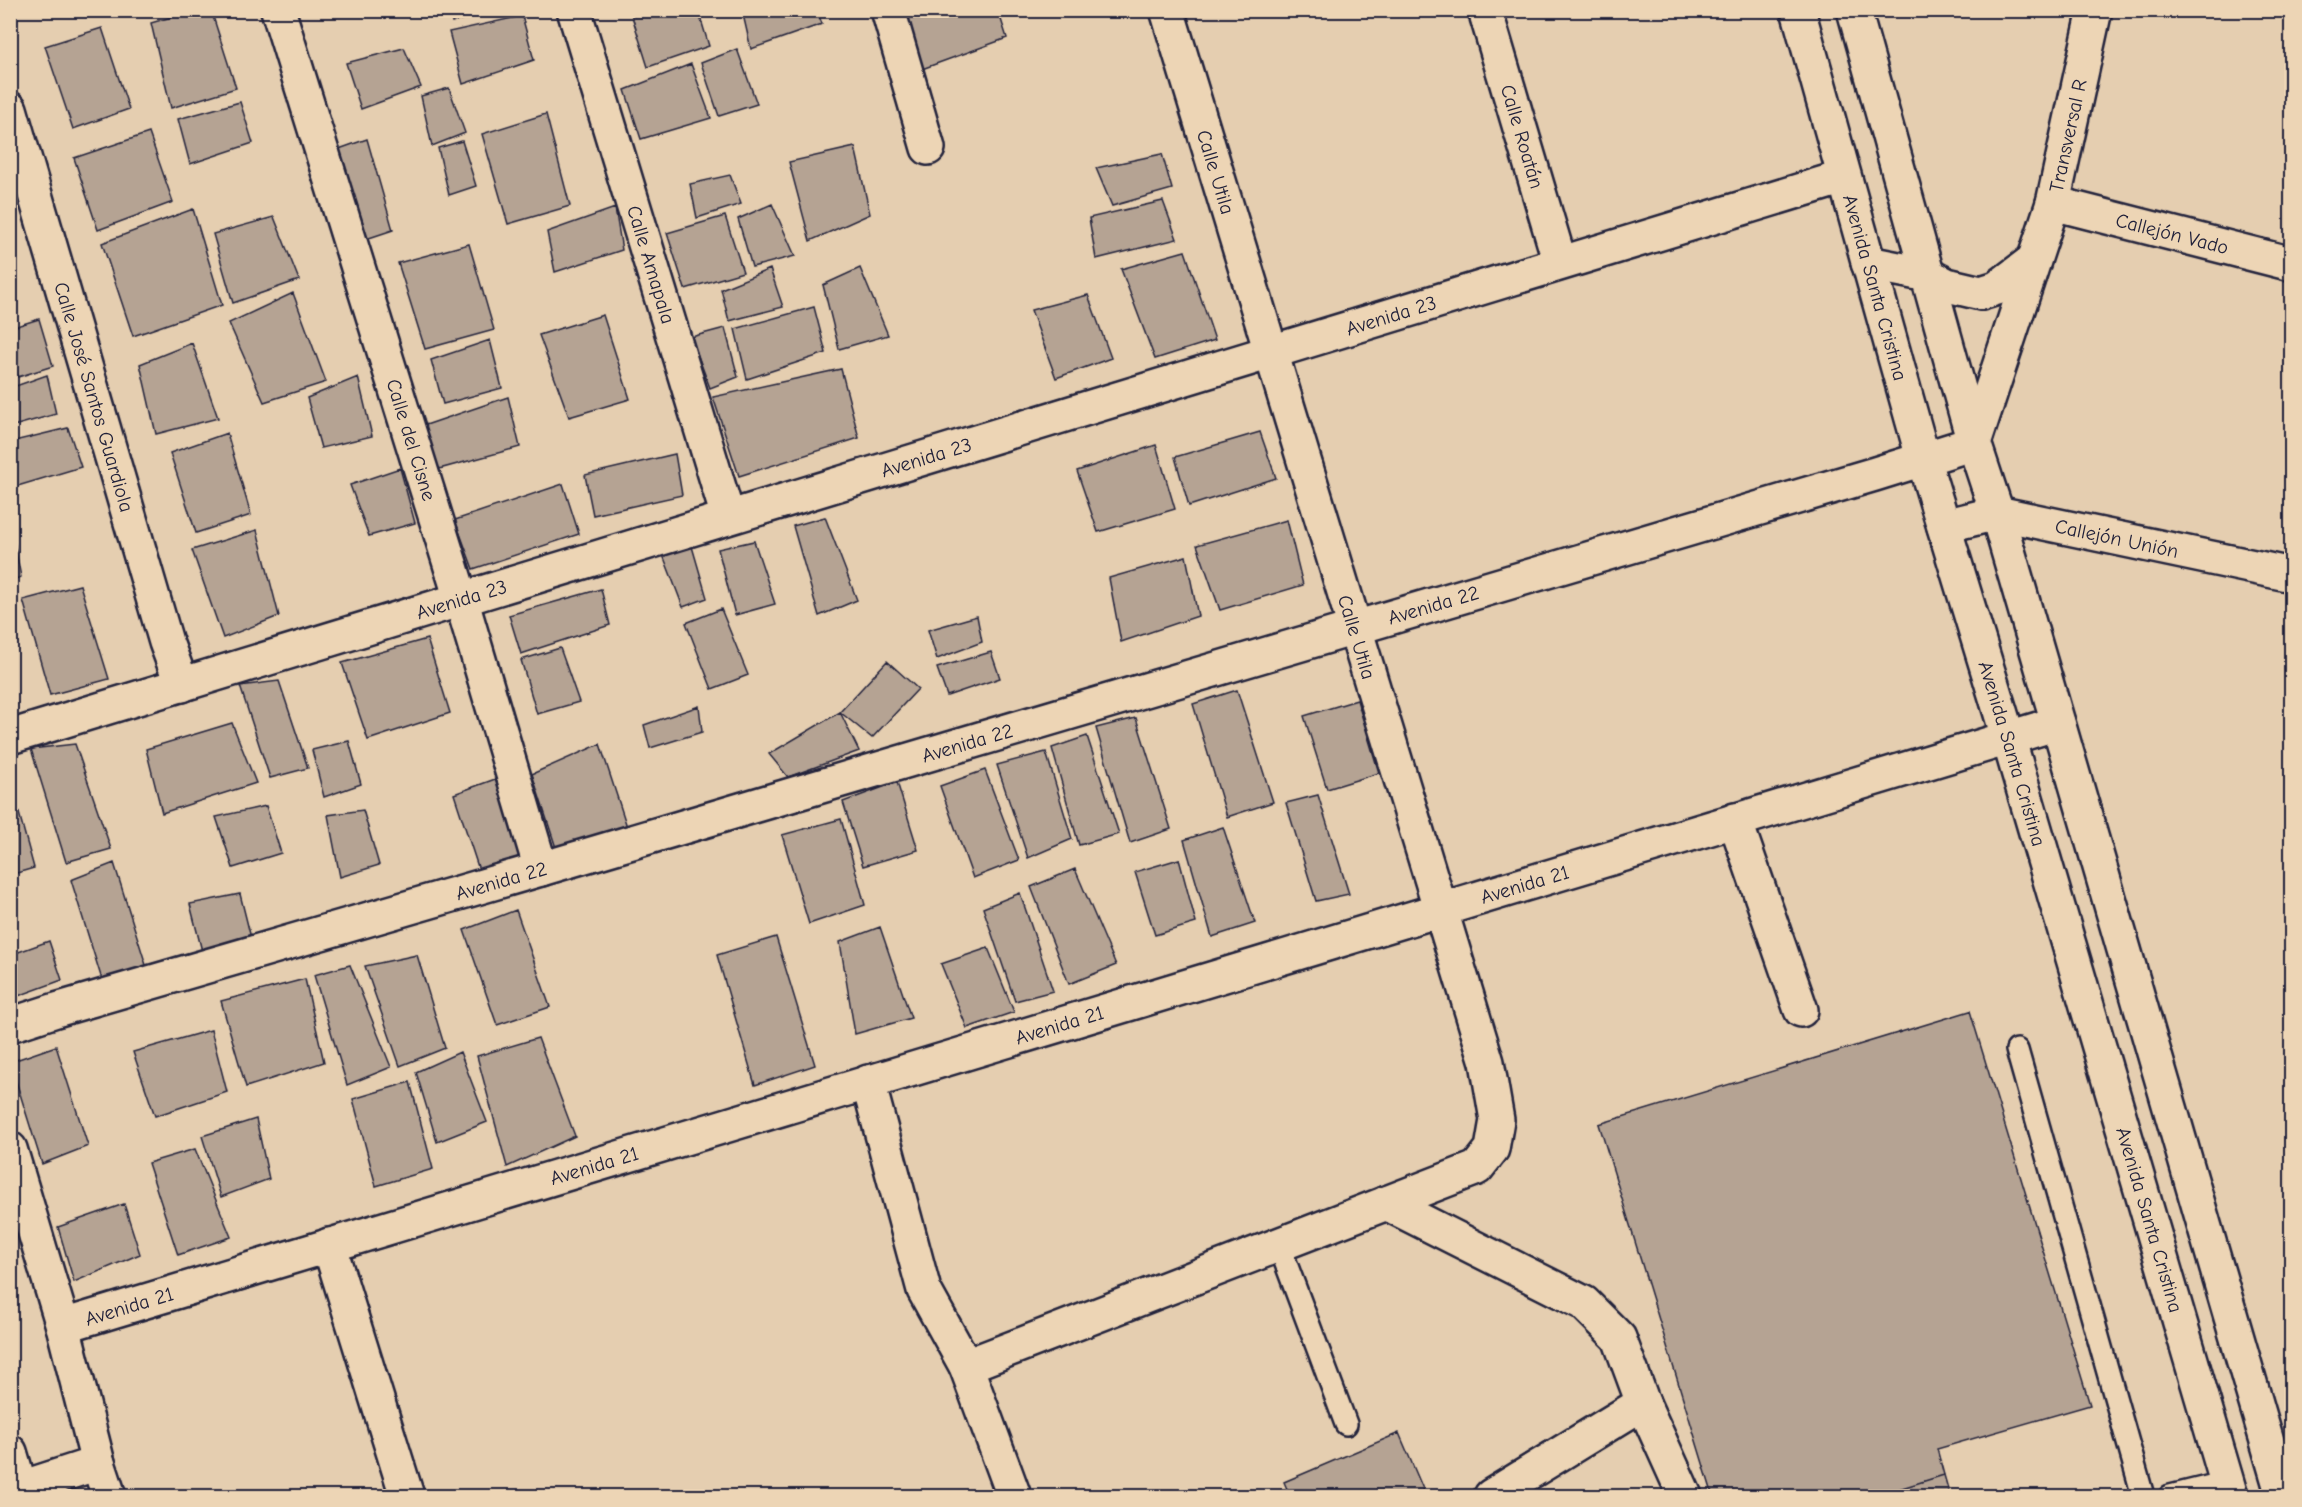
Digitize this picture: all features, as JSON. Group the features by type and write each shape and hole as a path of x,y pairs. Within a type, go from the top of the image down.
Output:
{"main road":[{"name":"Calle del Cisne","path":"278,10 461,599 541,870"},
{"name":"Calle Amapala","path":"574,10 728,517"},
{"path":"888,10 928,148"},
{"name":"Calle Utila","path":"966,1366 1477,1168 1492,1149 1497,1120 1487,1062 1167,10"},
{"name":"Calle Roatán","path":"1485,10 1560,263"},
{"name":"Avenida Santa Cristina","path":"1798,10 1923,458 2008,737 2229,1489"},
{"path":"1854,10 1974,443 1997,513 2284,1483"},
{"name":"Transversal R","path":"1974,443 2053,203 2095,10"},
{"name":"Calle José Santos Guardiola","path":"10,109 166,642 182,685"},
{"name":"Avenida 23","path":"10,737 1844,177"},
{"name":"Callejón Vado","path":"2053,203 2292,264"},
{"path":"1868,263 1928,275 1947,285 1981,293 1997,288 2034,260"},
{"path":"1923,458 1974,443"},
{"name":"Avenida 22","path":"10,1026 56,1010 541,870 1923,458"},
{"name":"Callejón Unión","path":"1944,526 1997,513 2292,574"},
{"name":"Avenida 21","path":"63,1326 2058,723"},
{"path":"1735,820 1801,1010"},
{"path":"868,1082 924,1290 966,1366 1014,1497"},
{"path":"10,1149 63,1326 109,1497"},
{"path":"1386,1203 1584,1303 1618,1338 1643,1403 1685,1497"},
{"path":"329,1245 407,1497"},
{"path":"1491,1497 1643,1403"},
{"path":"10,1452 22,1492 98,1463"}],"lane":[{"path":"2017,1050 2143,1497"},
{"path":"1280,1245 1346,1424"},
{"path":"2170,1497 2229,1489"}],"building":[{"path":"195,10 211,10 236,88 171,108 151,23"},
{"path":"448,10 495,10 452,22"},
{"path":"630,10 698,10 709,46 648,67"},
{"path":"742,10 817,10 822,24 751,49"},
{"path":"907,10 998,10 1007,38 922,69 903,12"},
{"path":"522,16 534,60 463,84 449,32"},
{"path":"102,28 129,109 73,129 45,46"},
{"path":"404,48 421,87 361,109 346,63"},
{"path":"737,49 757,104 719,116 701,63"},
{"path":"691,64 711,118 641,139 625,90"},
{"path":"449,88 465,133 432,146 421,96"},
{"path":"240,102 253,143 190,164 178,119"},
{"path":"546,114 570,206 508,224 482,134"},
{"path":"149,133 173,202 98,230 74,158"},
{"path":"367,139 393,230 366,239 339,149"},
{"path":"462,141 476,186 449,195 438,148"},
{"path":"855,147 870,214 810,241 789,162"},
{"path":"1162,154 1172,189 1112,206 1096,168"},
{"path":"730,175 741,204 697,218 690,184"},
{"path":"1163,201 1177,239 1096,259 1089,218"},
{"path":"772,204 795,256 752,267 738,219"},
{"path":"615,208 622,250 555,272 547,232"},
{"path":"193,209 222,305 133,336 102,243"},
{"path":"725,216 743,272 685,289 667,233"},
{"path":"274,217 299,280 233,303 213,234"},
{"path":"469,244 494,330 425,349 398,263"},
{"path":"1185,251 1215,340 1155,359 1121,269"},
{"path":"860,268 888,335 839,349 823,285"},
{"path":"770,269 783,307 729,321 721,289"},
{"path":"293,293 326,382 264,402 229,323"},
{"path":"1088,295 1111,358 1056,378 1031,310"},
{"path":"814,307 826,353 747,379 735,329"},
{"path":"603,315 630,399 569,417 539,335"},
{"path":"39,319 53,366 18,377 10,343 10,328"},
{"path":"725,328 738,377 710,388 691,337"},
{"path":"490,340 502,388 443,404 431,360"},
{"path":"192,343 218,418 156,434 140,364"},
{"path":"841,369 859,438 739,476 713,397"},
{"path":"47,375 56,414 10,427 10,388"},
{"path":"358,377 372,436 321,448 307,398"},
{"path":"508,397 520,447 439,469 420,427"},
{"path":"68,428 81,467 11,488 10,442"},
{"path":"1260,432 1276,478 1189,506 1175,457"},
{"path":"227,433 251,515 196,533 170,453"},
{"path":"1156,445 1175,509 1098,532 1077,471"},
{"path":"675,454 682,495 593,515 585,475"},
{"path":"400,468 415,523 369,536 350,485"},
{"path":"563,484 579,534 473,569 455,520"},
{"path":"825,517 857,600 819,616 793,526"},
{"path":"1287,520 1303,585 1220,610 1197,545"},
{"path":"257,530 279,616 223,638 192,550"},
{"path":"13,536 21,577 10,581 10,537"},
{"path":"754,541 775,604 735,615 718,549"},
{"path":"691,543 707,598 683,607 663,555"},
{"path":"1186,556 1198,616 1121,642 1109,578"},
{"path":"80,585 109,679 50,695 23,600"},
{"path":"601,589 610,625 521,654 509,615"},
{"path":"721,609 748,675 712,689 686,623"},
{"path":"977,616 982,642 937,659 928,630"},
{"path":"427,639 450,713 368,740 342,663"},
{"path":"560,648 579,702 537,714 521,660"},
{"path":"991,652 1000,678 947,696 937,668"},
{"path":"887,661 918,689 872,738 840,712"},
{"path":"279,681 308,768 270,778 240,686"},
{"path":"1237,690 1273,802 1227,817 1193,704"},
{"path":"1357,700 1379,773 1327,789 1304,716"},
{"path":"699,706 702,732 650,748 644,725"},
{"path":"840,712 859,751 788,777 769,754"},
{"path":"1136,718 1171,829 1130,843 1096,728"},
{"path":"232,723 256,783 162,813 146,749"},
{"path":"1087,736 1119,834 1079,845 1052,748"},
{"path":"349,741 361,784 324,797 312,750"},
{"path":"75,744 111,849 66,862 31,749"},
{"path":"600,744 629,833 559,857 532,774"},
{"path":"1046,752 1072,839 1028,858 997,765"},
{"path":"985,770 1019,860 973,878 940,786"},
{"path":"498,778 525,858 480,873 454,794"},
{"path":"10,780 34,868 10,875"},
{"path":"897,782 918,850 863,866 843,802"},
{"path":"1318,795 1349,894 1316,901 1286,803"},
{"path":"266,806 281,853 233,868 216,817"},
{"path":"363,810 379,865 340,877 328,815"},
{"path":"841,819 865,905 809,924 782,835"},
{"path":"1223,827 1255,923 1212,937 1184,840"},
{"path":"1179,859 1196,923 1155,935 1135,872"},
{"path":"114,863 146,965 103,983 71,880"},
{"path":"1075,869 1116,965 1069,984 1031,887"},
{"path":"1020,893 1053,991 1015,1001 983,908"},
{"path":"240,894 252,942 203,955 190,904"},
{"path":"516,910 550,1007 497,1025 464,930"},
{"path":"880,927 911,1018 855,1034 840,942"},
{"path":"776,937 815,1065 755,1085 717,955"},
{"path":"49,941 62,980 10,999 10,955"},
{"path":"988,948 1014,1012 967,1028 941,964"},
{"path":"417,955 445,1048 400,1066 365,966"},
{"path":"350,965 391,1067 347,1085 314,975"},
{"path":"305,979 324,1062 246,1087 221,1001"},
{"path":"1970,1011 2090,1405 1937,1449 1944,1475 1876,1496 1713,1496 1599,1124"},
{"path":"211,1030 227,1092 155,1116 133,1052"},
{"path":"538,1038 575,1136 507,1167 477,1056"},
{"path":"56,1046 88,1146 42,1164 10,1062"},
{"path":"460,1052 487,1122 437,1142 416,1072"},
{"path":"410,1082 433,1169 376,1186 353,1099"},
{"path":"256,1119 269,1179 221,1197 202,1136"},
{"path":"195,1149 231,1237 178,1255 148,1163"},
{"path":"124,1204 140,1254 74,1282 58,1227"},
{"path":"1399,1433 1426,1496 1290,1496 1284,1482"},
{"path":"1944,1475 1950,1496 1876,1496"}]}
